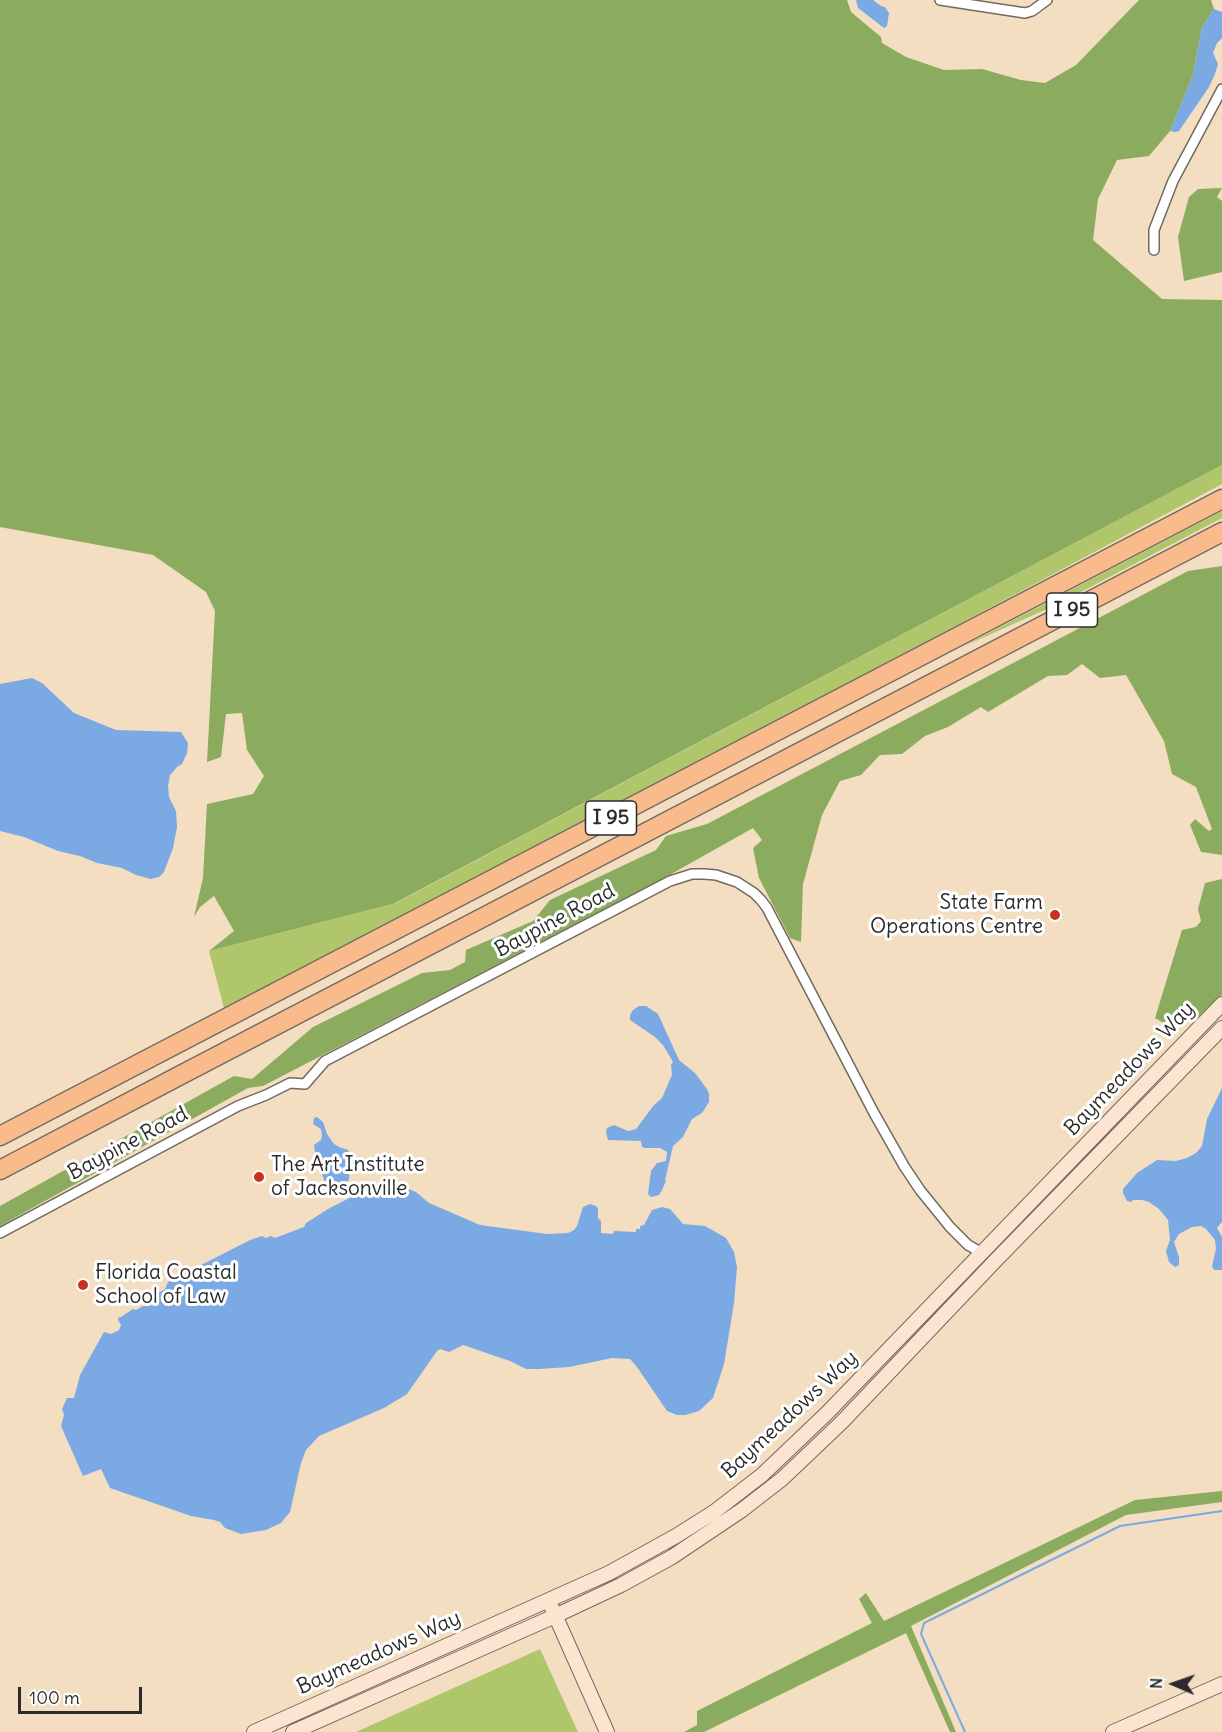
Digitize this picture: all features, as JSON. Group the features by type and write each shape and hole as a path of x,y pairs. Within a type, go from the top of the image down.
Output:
{"highway":[{"name":"I 95","path":"0,1136 1222,499"},
{"name":"I 95","path":"0,1170 1222,532"}],"street":[{"path":"940,0 1025,13 1032,11 1047,0"},
{"path":"1154,250 1154,230 1173,181 1222,89"},
{"name":"Baypine Road","path":"0,1233 238,1106 290,1083 305,1084 325,1061 670,881 692,874 704,874 716,875 737,882 761,900 904,1166 950,1227 968,1245 982,1253"},
{"name":"Baymeadows Way","path":"254,1732 609,1573 714,1512 762,1475 804,1436 1222,1004"},
{"name":"Baymeadows Way","path":"293,1732 555,1616 672,1557 723,1524 782,1479 842,1422 1222,1028"},
{"path":"714,1512 723,1524"},
{"path":"548,1600 607,1732"},
{"path":"1113,1732 1222,1684"}],"green space":[{"path":"0,0 847,0 851,12 881,37 882,43 906,57 944,70 982,69 1021,80 1045,83 1076,65 1139,0 1211,0 1214,9 1202,27 1193,75 1170,131 1149,156 1117,160 1098,199 1093,240 1162,299 1222,300 1222,465 393,904 209,951 234,931 214,896 200,907 194,917 203,878 207,804 253,794 264,776 247,750 242,713 226,714 221,757 207,762 215,611 206,592 153,555 0,527"},
{"path":"1222,188 1217,197 1222,201 1222,272 1184,281 1178,237 1189,197 1198,189"},
{"path":"1222,465 1222,484 952,628 224,1008 209,951 394,904"},
{"path":"1222,511 1222,518 1058,604 960,648"},
{"path":"1222,566 1222,855 1201,852 1190,825 1195,819 1209,831 1212,829 1196,787 1172,774 1164,741 1126,675 1100,678 1082,664 1067,675 1048,676 988,712 981,707 948,727 925,736 902,754 880,755 861,775 840,781 822,815 803,884 801,942 790,938 759,878 753,848 762,840 753,828 666,877 263,1086 248,1088 0,1226 0,1206 234,1076 252,1079 313,1027 422,973 450,970 465,962 466,950 533,921 550,900 656,850 666,836 707,824 1188,571"},
{"path":"1222,879 1222,995 1195,1020 1188,1015 1167,1025 1155,1018 1182,930 1196,927 1201,921 1198,909 1205,883"},
{"path":"1222,1491 1222,1502 1126,1515 911,1626 956,1732 950,1732 906,1633 704,1732 684,1732 697,1725 697,1711 872,1623 859,1599 866,1593 884,1621 1135,1500"},
{"path":"540,1649 578,1732 356,1732"}],"water":[{"path":"856,0 873,0 885,7 889,13 887,26 884,28 858,8"},
{"path":"1214,9 1222,12 1222,38 1213,53 1218,64 1215,74 1209,87 1179,131 1170,131 1193,75 1202,27"},
{"path":"32,678 42,683 74,713 116,730 181,732 188,743 187,753 182,764 170,775 168,786 169,797 176,811 177,827 173,848 164,872 159,877 151,879 136,875 122,868 97,863 24,837 0,831 0,684"},
{"path":"639,1006 646,1006 658,1014 679,1060 695,1073 709,1094 709,1102 702,1113 692,1119 683,1137 673,1146 662,1190 659,1195 651,1197 648,1194 651,1171 657,1163 666,1161 667,1152 660,1148 642,1147 641,1141 608,1140 606,1132 607,1128 614,1125 628,1131 636,1129 662,1098 672,1075 673,1062 663,1045 630,1020 633,1010"},
{"path":"1222,1088 1222,1222 1217,1228 1222,1237 1222,1270 1214,1270 1212,1266 1216,1249 1215,1240 1201,1226 1192,1227 1179,1234 1174,1242 1179,1257 1179,1265 1175,1267 1169,1262 1166,1251 1170,1240 1168,1220 1149,1202 1127,1201 1123,1189 1137,1173 1157,1160 1176,1161 1196,1153 1202,1146 1207,1119"},
{"path":"317,1117 323,1122 334,1144 348,1150 350,1154 349,1180 341,1186 326,1184 323,1177 321,1163 315,1153 314,1145 321,1140 322,1135 321,1129 313,1124 314,1118"},
{"path":"403,1187 416,1192 429,1203 480,1225 547,1234 568,1233 577,1226 583,1207 590,1204 598,1209 601,1233 636,1232 636,1229 644,1225 652,1210 662,1207 670,1209 683,1224 705,1226 726,1238 734,1252 737,1267 734,1303 724,1364 713,1398 699,1411 677,1415 667,1411 630,1359 612,1358 569,1367 526,1369 463,1345 449,1352 440,1349 437,1351 407,1394 384,1408 319,1436 306,1450 301,1463 290,1512 281,1523 266,1530 241,1534 225,1528 220,1522 191,1516 110,1488 101,1469 83,1476 61,1426 64,1415 62,1409 67,1398 74,1398 80,1375 104,1332 111,1334 119,1330 121,1325 119,1317 145,1305 146,1300 165,1289 168,1282 250,1240 262,1236 275,1238 304,1227 306,1223 328,1209 363,1191 385,1192 386,1188"}],"waterway":[{"path":"965,1732 921,1634 924,1623 1120,1526 1222,1511"}],"place":[{"name":"State Farm Operations Centre","path":"1055,915"},
{"name":"The Art Institute of Jacksonville","path":"259,1177"},
{"name":"Florida Coastal School of Law","path":"83,1285"}]}
